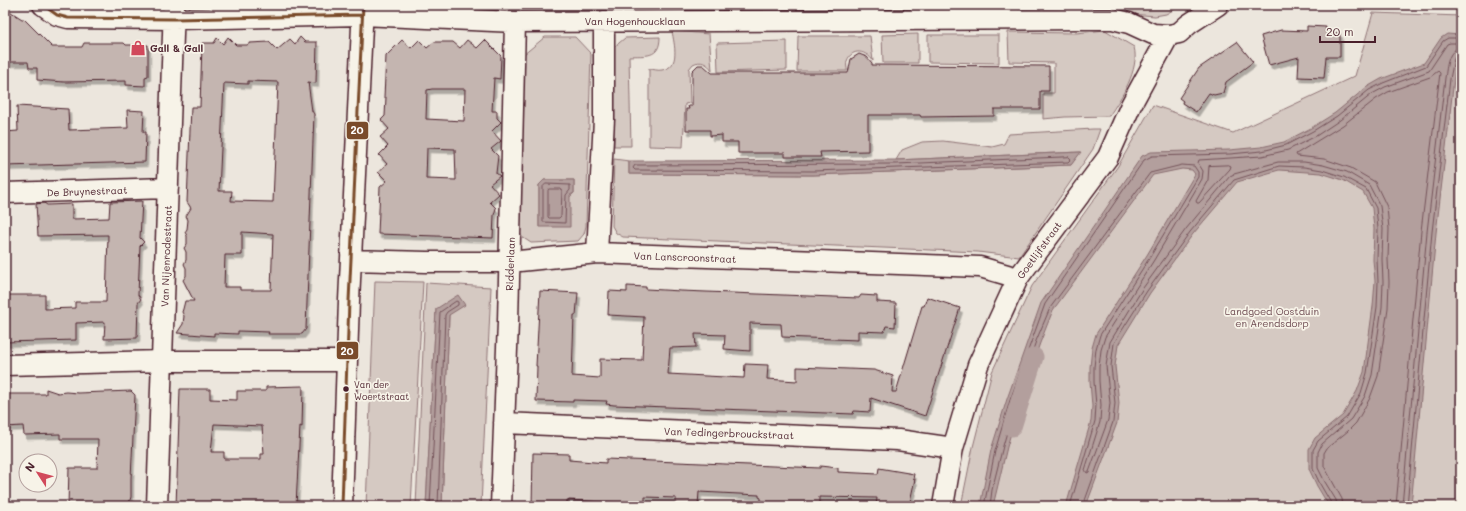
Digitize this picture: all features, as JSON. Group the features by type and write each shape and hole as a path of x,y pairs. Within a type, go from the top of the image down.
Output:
{"street":[{"name":"Van Hogenhoucklaan","path":"43,5 58,15 68,18 174,12 362,10 515,22 1113,19 1130,23 1153,34 1169,35"},
{"path":"1169,35 1179,33 1189,24 1218,5"},
{"path":"342,506 362,10"},
{"name":"Van Nijenrodestraat","path":"157,506 174,12"},
{"path":"597,253 604,119 604,21"},
{"name":"Ridderlaan","path":"501,506 510,262 515,22"},
{"name":"Goetlijfstraat","path":"943,506 953,448 978,365 1018,278 1108,157 1131,105 1169,35"},
{"name":"De Bruynestraat","path":"5,193 168,188"},
{"name":"Van Lanscroonstraat","path":"351,260 510,262 597,253 980,267 1018,278"},
{"path":"5,365 162,361 347,361"},
{"name":"Van Tedingerbrouckstraat","path":"504,423 898,440 953,448"}],"green space":[{"path":"200,5 331,5 200,8"},
{"path":"408,5 1182,5 1166,14 1155,16 1108,12 959,14 453,12"},
{"name":"Landgoed Oostduin en Arendsdorp","path":"1373,13 1461,16 1461,506 961,506 973,447 992,372 1032,286 1118,166 1153,105 1233,133 1355,76"},
{"path":"1105,30 1134,47 1135,56 1132,74 1124,92 1109,116 1043,119 1043,93 1054,93 1054,63 1009,62 1008,32 1076,33"},
{"path":"672,31 709,34 712,70 706,64 701,62 693,64 689,69 690,103 685,104 683,147 649,146 649,69 662,70 668,68 672,64 674,60 675,48"},
{"path":"918,34 918,63 883,63 882,35"},
{"path":"928,35 999,35 999,63 928,62"},
{"path":"798,36 870,36 873,61 867,55 856,52 849,57 847,61 847,71 797,71"},
{"path":"545,37 575,37 591,54 586,226 584,234 578,241 531,243 522,237 518,229 523,55","holes":["544,180 574,180 574,193 539,227 539,185"]},
{"path":"660,37 657,49 654,52 646,55 629,56 631,146 614,146 613,48 625,38"},
{"path":"787,41 787,70 718,72 717,43"},
{"path":"1100,129 1093,149 1019,257 978,252 623,237 616,233 612,226 614,159 629,161 629,174 813,175 1071,165 1080,152 896,160 902,150 922,142 943,141 992,147 1004,144 1009,134"},
{"path":"375,281 423,282 411,506 366,506"},
{"path":"426,283 491,287 481,506 442,506 449,315 436,309 426,506 416,506"}],"water":[{"path":"1447,34 1461,35 1461,54 1458,60 1454,79 1436,233 1411,506 1329,506 1309,469 1309,449 1315,438 1343,415 1357,391 1364,372 1375,281 1372,208 1363,192 1343,180 1321,173 1279,170 1237,182 1193,234 1150,293 1118,345 1115,366 1119,403 1117,423 1086,506 1066,506 1091,421 1092,406 1090,367 1092,348 1096,334 1147,255 1195,174 1192,170 1182,169 1153,175 1053,310 1023,391 1007,447 993,506 980,506 991,450 1007,399 1041,303 1142,156 1151,152 1229,150 1261,147 1284,142 1335,113 1367,87 1381,79 1424,63 1441,38"},
{"path":"1081,152 1071,165 813,175 629,174 629,161 896,160"},
{"path":"544,180 574,180 574,193 570,195 570,227 539,227 539,185"},
{"path":"458,295 465,305 449,315 442,506 426,506 436,309"}],"building":[{"path":"8,10 24,19 52,47 82,47 84,43 124,43 126,45 148,45 148,76 145,77 145,86 126,85 126,81 64,82 37,80 37,68 29,68 28,62 5,62 5,18 8,18"},
{"path":"1307,26 1326,27 1325,32 1340,33 1340,57 1326,57 1324,78 1298,77 1299,57 1269,65 1261,36 1281,30 1307,31"},
{"path":"228,37 236,45 269,42 277,50 290,39 295,44 300,37 305,42 317,42 316,83 308,82 312,111 314,114 306,329 302,334 268,334 269,332 238,331 238,334 214,333 214,336 177,333 183,324 184,316 182,312 185,301 194,301 183,280 186,276 186,268 184,264 186,260 186,252 184,248 187,244 187,236 185,232 187,229 188,220 186,216 191,208 187,202 191,107 200,107 202,43 214,43 217,38 223,44","holes":["248,81 278,82 273,202 231,201 232,191 219,191 224,83 248,84","242,232 273,234 271,290 240,290 240,287 224,287 225,255 242,255"]},
{"path":"402,40 411,48 419,40 427,48 434,42 453,42 460,48 467,40 477,48 485,40 501,56 500,79 494,78 492,111 497,111 497,118 501,122 492,131 501,141 491,149 498,156 496,173 500,176 490,184 499,194 490,202 496,208 494,215 493,238 378,234 380,187 387,181 378,172 387,164 379,155 388,146 380,137 389,129 381,120 385,116 386,97 384,97 386,56","holes":["465,89 464,121 426,119 427,90","427,148 455,149 456,180 426,179"]},
{"path":"1237,42 1253,62 1226,82 1223,93 1214,95 1209,93 1196,112 1182,103 1183,101 1179,98 1199,68"},
{"path":"859,54 867,57 872,65 1049,66 1049,91 1040,91 1040,109 994,109 994,116 921,117 920,115 868,115 868,151 820,152 821,157 785,157 785,153 738,153 738,142 722,142 722,135 710,136 710,130 686,130 686,109 689,109 688,106 692,106 692,71 698,65 703,65 712,73 848,73 851,59"},
{"path":"17,106 68,109 69,130 128,128 127,110 144,111 143,132 146,132 145,162 5,166 5,132 18,131"},
{"path":"142,201 140,238 144,242 140,246 138,295 141,299 138,303 137,338 104,339 105,322 76,323 76,340 5,342 6,295 45,295 45,309 75,308 75,302 106,302 108,235 38,236 36,204 72,204 72,219 109,218 110,202"},
{"path":"627,286 646,287 646,289 681,291 859,298 861,295 877,296 877,302 896,303 895,327 886,326 884,332 858,331 858,340 782,337 781,324 750,323 750,351 724,349 725,335 695,334 696,347 670,348 668,374 744,378 745,364 768,365 767,379 797,381 797,367 874,370 893,376 892,392 896,392 922,306 924,306 927,297 960,308 925,416 871,398 870,412 854,411 853,414 614,405 606,404 607,401 536,401 536,366 540,291 578,293 576,315 574,315 572,376 600,378 600,359 642,360 644,317 608,315 609,291 627,292"},
{"path":"303,386 302,427 300,426 296,506 233,504 233,506 176,506 180,389 210,389 210,399 237,400 237,391 266,391 266,387","holes":["214,424 262,426 264,454 261,454 261,459 224,459 224,452 211,452"]},
{"path":"46,389 58,393 131,391 135,395 131,497 128,506 68,506 69,468 97,468 98,439 60,439 60,434 24,435 23,426 5,427 5,394 46,394"},
{"path":"533,453 569,454 569,460 606,463 606,459 820,468 820,466 838,468 838,472 878,474 879,468 914,474 913,479 915,479 909,506 876,506 877,498 819,497 819,506 761,506 761,498 759,495 699,492 698,505 676,505 676,498 645,497 645,504 567,500 567,506 532,506"}],"waterway":[{"path":"1012,427 1034,357"}],"transit line":[{"name":"20","path":"43,5 57,15 68,18 174,19 362,15"},
{"name":"20","path":"342,506 349,301 363,5"}],"place":[{"name":"Gall & Gall","path":"138,48"},
{"name":"Van der Woertstraat","path":"346,389"}]}
